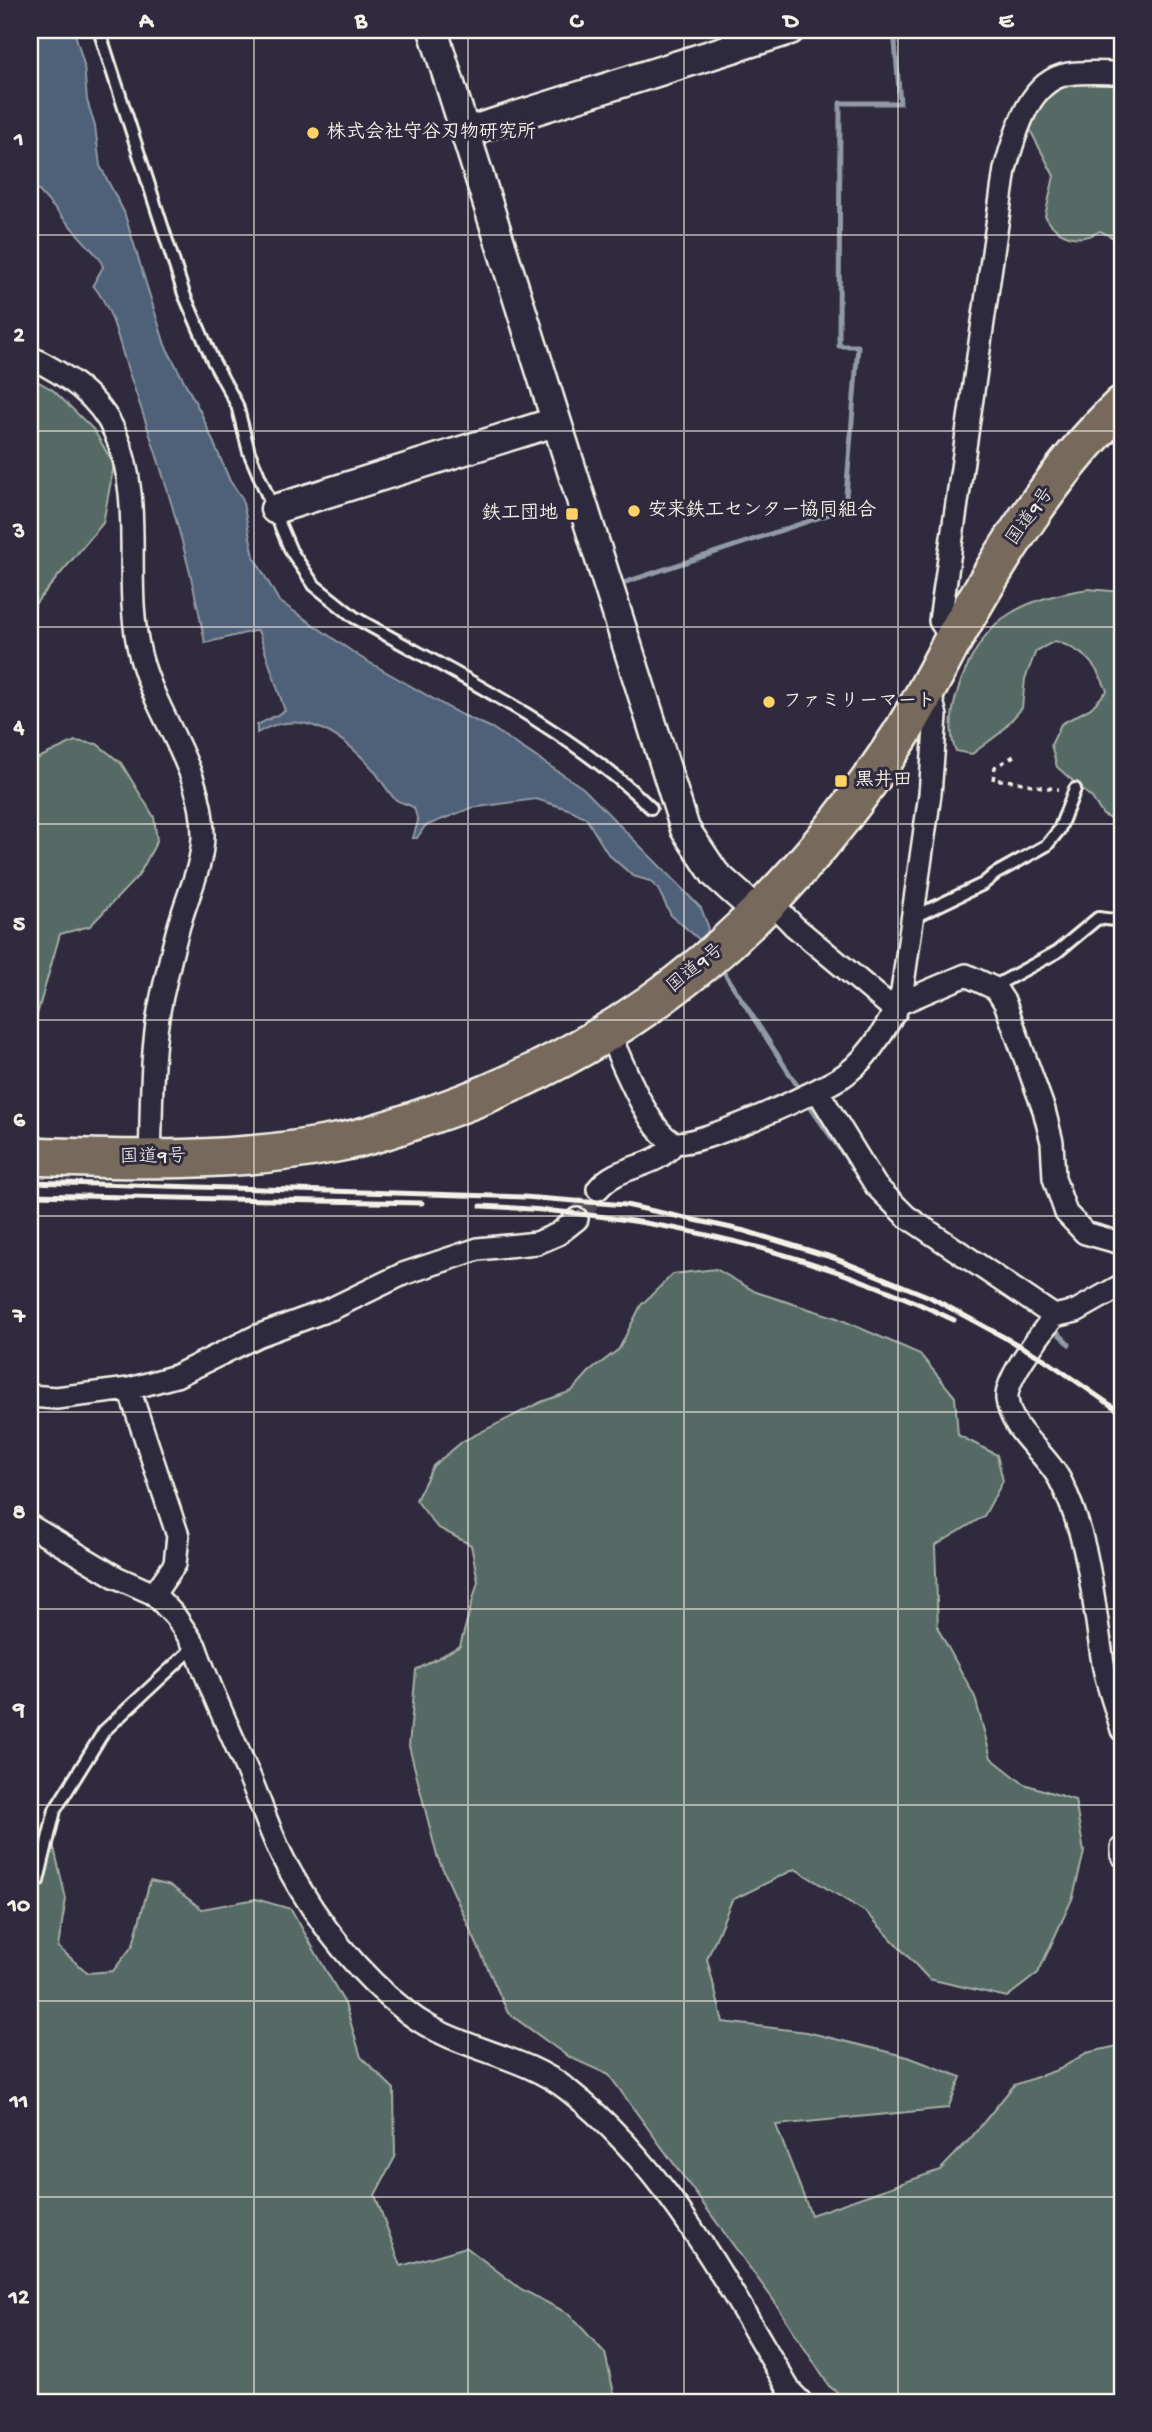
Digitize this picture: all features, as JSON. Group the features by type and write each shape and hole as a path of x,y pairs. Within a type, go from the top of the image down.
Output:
{"highway":[{"name":"国道9号","path":"30,1156 150,1160 267,1153 337,1143 418,1120 510,1087 608,1032 711,959 766,908 862,791 926,692 1013,539 1079,451 1122,405"}],"street":[{"path":"433,30 685,828 715,874 794,926 897,1007"},
{"path":"466,132 790,30"},
{"path":"953,641 940,621 1005,169 1019,123 1030,104 1052,80 1069,74 1122,73"},
{"path":"30,357 62,373 89,396 104,413 121,447 130,493 131,590 141,657 150,684 192,775 203,819 201,856 181,920 156,1028 150,1160"},
{"path":"275,509 555,422"},
{"path":"608,1032 650,1117 664,1136 674,1143 685,1144 734,1127 846,1074 871,1047 897,1007 930,794 936,716 926,692"},
{"path":"897,1007 966,975 996,989 1005,1003 1044,1110 1052,1142 1054,1178 1066,1213 1085,1233 1120,1242"},
{"path":"808,1094 876,1186 906,1216 1054,1316"},
{"path":"598,1189 607,1178 618,1171 660,1159 674,1143"},
{"path":"30,1396 56,1398 129,1389 176,1376 257,1336 331,1309 403,1274 478,1249 537,1243 558,1234 577,1219"},
{"path":"1122,1285 1076,1311 1054,1316 1018,1369 1007,1395 1011,1417 1060,1480 1084,1539 1104,1666 1122,1730"},
{"path":"129,1389 178,1536 175,1564 154,1594"},
{"path":"30,1526 116,1577 154,1594 175,1616 195,1646 286,1864 337,1945 406,2012 435,2031 467,2046 547,2076 569,2091 637,2156 719,2271 790,2391 801,2402"},
{"path":"1122,1848 1122,1855"}],"lane":[{"path":"99,30 184,294 213,362 229,385 249,452 291,551 314,585 354,617 565,740 599,763 650,808"},
{"path":"912,918 983,884 995,874 1047,845 1059,831 1075,789"},
{"path":"996,989 1002,982 1057,952 1098,918 1122,921"},
{"path":"30,1879 38,1881 55,1810 104,1731 195,1646"}],"path":[{"path":"1014,756 995,767 993,780 1015,779 1041,788 1075,789"}],"green space":[{"path":"1122,82 1122,249 1114,238 1100,231 1077,238 1062,233 1050,223 1045,216 1054,176 1027,124 1046,99 1067,86"},
{"path":"30,377 53,390 94,430 114,465 103,523 30,610"},
{"path":"1088,589 1122,592 1122,824 1103,815 1092,798 1057,767 1051,745 1061,724 1091,708 1107,691 1093,665 1081,653 1055,641 1036,651 1025,679 1022,708 1000,733 972,754 956,751 952,736 955,700 961,680 980,644 991,630 1012,612 1032,602"},
{"path":"75,741 97,744 121,763 154,817 157,841 139,875 90,926 60,934 30,1039 30,762"},
{"path":"716,1269 756,1292 837,1318 920,1354 955,1397 958,1435 997,1455 1003,1481 984,1516 935,1546 938,1629 975,1697 991,1758 1024,1784 1075,1800 1084,1852 1073,1897 1038,1973 1007,1997 929,1979 867,1913 795,1869 732,1900 707,1959 723,2022 807,2032 908,2057 961,2077 948,2108 776,2125 811,2215 940,2170 970,2139 1014,2085 1060,2069 1086,2053 1122,2045 1122,2402 850,2402 829,2386 772,2298 609,2075 567,2056 508,2013 437,1856 409,1746 416,1670 460,1646 478,1581 471,1545 437,1527 416,1500 433,1466 463,1441 541,1402 572,1391 589,1372 619,1349 641,1305 673,1274"},
{"path":"30,1824 52,1839 66,1899 58,1947 88,1973 113,1971 133,1945 150,1881 171,1886 202,1909 256,1899 291,1909 345,2004 361,2057 394,2089 395,2157 375,2195 401,2266 466,2247 521,2289 569,2314 605,2353 616,2402 30,2402"}],"water":[{"path":"30,30 74,30 84,65 87,100 95,126 100,166 124,212 165,345 201,413 230,481 242,498 254,557 279,601 360,657 458,713 492,728 583,788 701,908 708,926 707,935 701,941 671,915 658,889 650,881 633,876 608,854 586,818 571,810 536,799 471,808 425,826 417,838 413,838 418,821 414,808 395,799 360,756 334,735 304,724 289,723 257,733 257,725 285,711 258,630 205,643 182,540 162,473 111,317 93,285 103,267 100,259 30,181"}],"waterway":[{"path":"623,583 845,509 858,346 839,346 840,103 900,103 894,30"},
{"path":"720,966 802,1093"},
{"path":"806,1101 853,1168"},
{"path":"908,1229 1045,1322"},
{"path":"1053,1328 1069,1344"}],"tunnel":[{"path":"577,1219 598,1189"}],"railway":[{"path":"30,1182 524,1197 626,1205 745,1231 834,1258 930,1297 1044,1359 1122,1413"},
{"path":"30,1195 422,1203"},
{"path":"481,1206 603,1217 723,1239 840,1273 954,1320"}],"place":[{"name":"株式会社守谷刃物研究所","path":"313,133"},
{"name":"安来鉄工センター協同組合","path":"634,511"},
{"name":"鉄工団地","path":"572,514"},
{"name":"ファミリーマート","path":"769,702"},
{"name":"黒井田","path":"841,781"}]}
